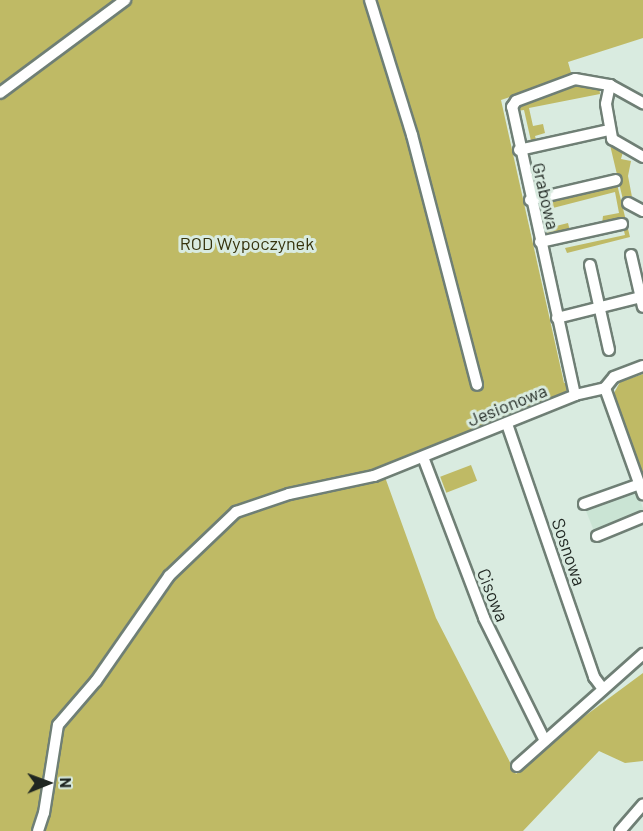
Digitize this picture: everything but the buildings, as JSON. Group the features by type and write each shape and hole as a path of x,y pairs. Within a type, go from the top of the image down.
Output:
{"street":[{"path":"0,93 125,0"},
{"path":"370,0 412,135 477,385"},
{"name":"Grabowa","path":"575,395 512,116 516,101 575,79 610,85"},
{"path":"643,103 610,85 606,104 612,139 643,157"},
{"path":"519,150 604,131"},
{"path":"530,200 616,180"},
{"path":"628,203 643,211"},
{"path":"540,242 622,224"},
{"path":"557,318 599,308 642,302 631,255"},
{"path":"590,265 609,350"},
{"name":"Jesionowa","path":"38,831 47,799 58,725 96,681 178,565 246,507 380,472 423,457 575,395 605,388 614,377 643,366"},
{"path":"584,504 641,489 605,388"},
{"name":"Sosnowa","path":"507,424 594,677 603,689"},
{"name":"Cisowa","path":"423,457 484,618 545,741"},
{"path":"597,536 643,517"},
{"path":"517,766 643,654"},
{"path":"620,831 643,805"}],"shaded area":[{"path":"633,481 643,508 643,524 598,541 582,501"}],"green space":[{"name":"ROD Wypoczynek","path":"0,0 643,0 643,38 568,62 572,76 501,100 564,383 567,383 566,394 453,441 381,466 436,618 516,774 566,730 643,673 643,761 625,763 599,751 523,831 0,831"},
{"path":"582,83 599,85 600,94 529,108 533,126 543,124 545,133 535,136 537,143 525,144 531,141 524,110 516,111 517,107"},
{"path":"610,145 623,152 621,159 631,161 628,176 632,197 628,196 624,204"},
{"path":"617,184 630,237 567,253 565,248 625,235 621,219 602,224 603,216 619,213 615,192 553,208 556,226 568,223 570,231 545,234 542,227 550,226 546,210 539,210 543,202"},
{"path":"643,374 643,476 614,393 620,382"},
{"path":"471,465 477,481 446,493 440,477"}]}
